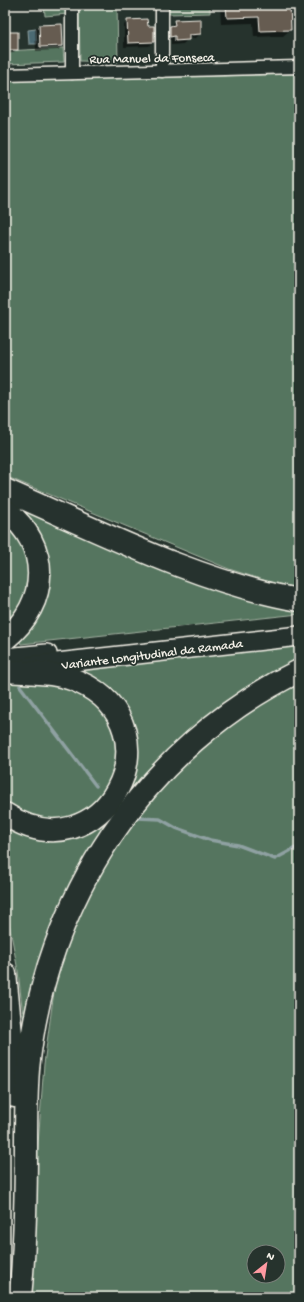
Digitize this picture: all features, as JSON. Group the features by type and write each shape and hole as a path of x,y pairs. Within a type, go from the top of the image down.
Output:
{"highway":[{"path":"5,490 151,553 212,577 262,592 299,600"},
{"path":"5,510 23,527 30,538 38,562 40,575 36,599 30,611 23,622 5,639"},
{"path":"5,670 55,674 80,682 91,689 110,706 119,718 127,741 128,753 123,778 113,799 95,816 83,823 62,829 49,830 24,825 5,814"},
{"path":"20,1297 24,1237 27,1092 30,1051 36,1012 47,969 72,903 113,831 139,797 174,758 192,741 230,712 266,688 299,671"},
{"path":"5,974 11,1034 14,1110 10,1297"}],"main road":[{"name":"Variante Longitudinal da Ramada","path":"5,658 299,625"},
{"name":"Variante Longitudinal da Ramada","path":"5,670 299,636"}],"street":[{"path":"72,5 72,73"},
{"path":"162,5 162,71"},
{"name":"Rua Manuel da Fonseca","path":"5,75 299,67"}],"green space":[{"path":"44,5 68,5 68,14 45,16"},
{"path":"79,5 117,5 118,62 80,61"},
{"path":"169,5 210,5 210,13 169,14"},
{"path":"63,48 64,62 5,64 5,51"},
{"path":"299,74 299,589 288,588 229,569 5,476 5,81"},
{"path":"10,502 299,607 299,614 21,644 18,639 28,633 41,611"},
{"path":"5,520 31,561 30,589 5,628"},
{"path":"299,645 299,662 242,693 182,737 183,739 141,782 24,1024 18,971 5,902 5,824 56,837 134,768 138,746 131,723 122,704 107,690 79,670"},
{"path":"299,680 299,1297 30,1297 37,1158 44,1064 57,970 68,932 105,859 161,784 247,708"},
{"path":"30,681 75,689 98,707 111,723 116,743 117,765 110,786 86,811 66,821 41,819 17,811 5,802 5,682"}],"water":[{"path":"36,29 37,44 29,44 28,30"}],"building":[{"path":"226,5 290,5 291,30 260,31 259,17 227,18"},
{"path":"147,19 148,26 154,26 154,42 128,43 127,20"},
{"path":"201,19 201,34 189,35 189,40 175,41 175,36 170,37 170,26 175,25 174,20"},
{"path":"62,24 63,46 40,47 39,25"},
{"path":"5,32 18,32 18,50 5,50"}],"waterway":[{"path":"20,686 96,786"},
{"path":"137,818 160,819 176,828 210,840 238,845 275,859 299,846"}]}
